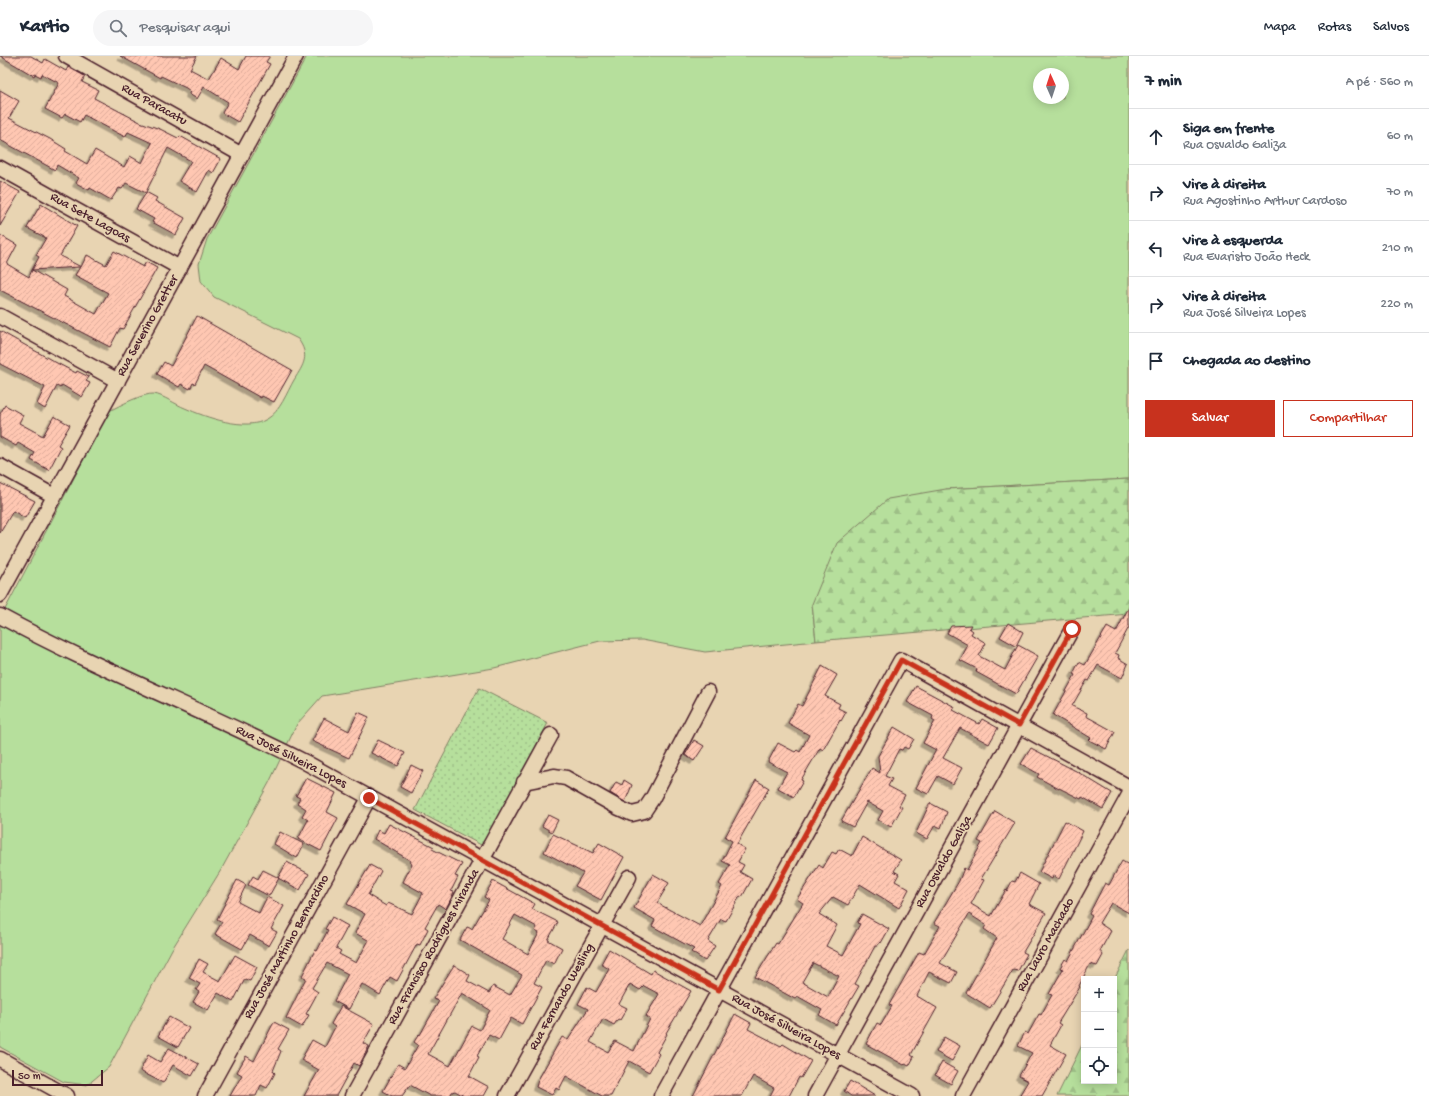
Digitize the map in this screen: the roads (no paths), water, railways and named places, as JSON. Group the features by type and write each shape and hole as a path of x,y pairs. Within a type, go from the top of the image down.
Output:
{"street":[{"name":"Rua Paracatu","path":"66,56 242,155"},
{"name":"Rua Severino Gretter","path":"0,595 296,56"},
{"name":"Rua Sete Lagoas","path":"0,168 180,268"},
{"path":"0,316 118,381"},
{"path":"0,466 54,496"},
{"name":"Rua José Silveira Lopes","path":"0,616 62,649 271,745 912,1096"},
{"name":"Rua Osvaldo Galiza","path":"815,1096 1072,629"},
{"path":"660,1096 901,660 1129,787"},
{"path":"524,782 554,776 566,778 632,814 644,811 652,799 708,692"},
{"name":"Rua Francisco Rodrigues Miranda","path":"352,1096 551,735"},
{"name":"Rua Lauro Machado","path":"963,1096 1129,795"},
{"name":"Rua José Martinho Bernardino","path":"205,1096 369,798"},
{"name":"Rua Fernando Wesling","path":"507,1096 629,877"},
{"path":"0,1059 68,1096"}]}
